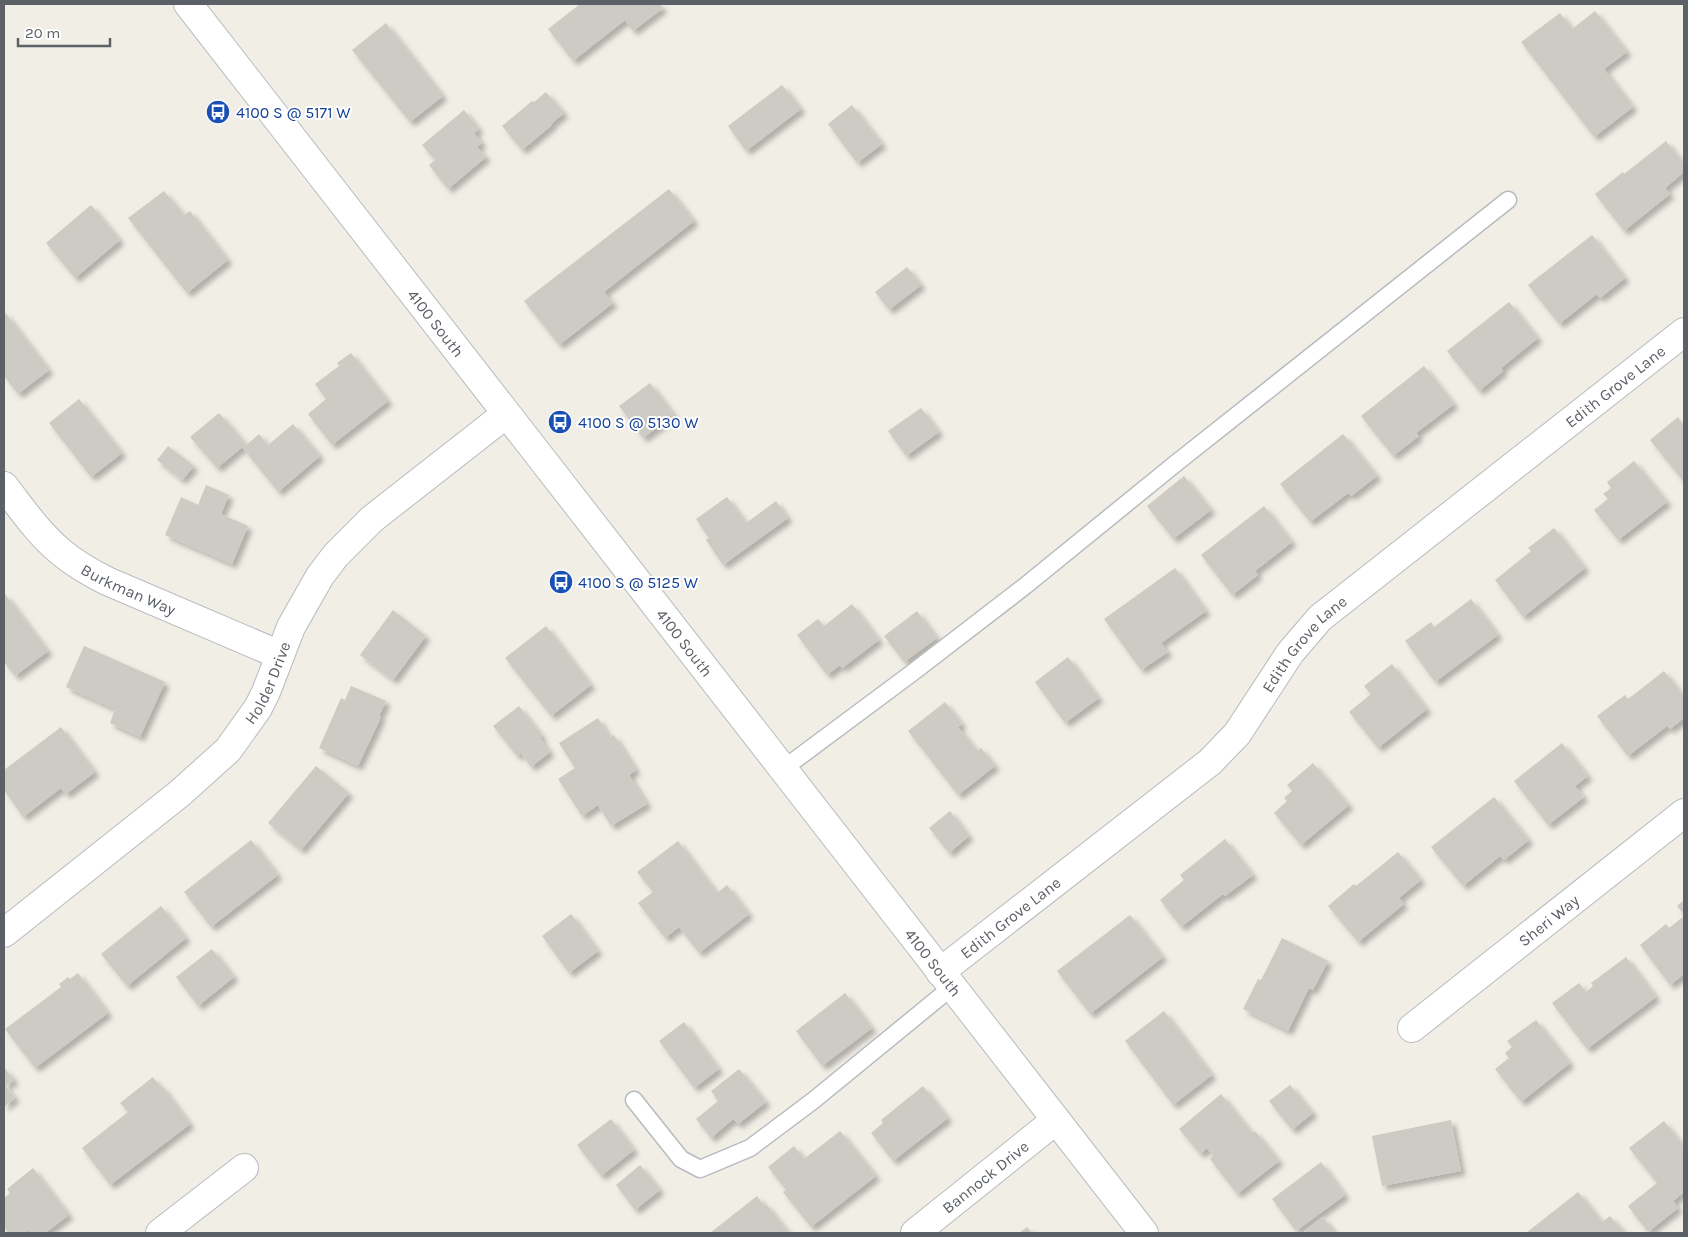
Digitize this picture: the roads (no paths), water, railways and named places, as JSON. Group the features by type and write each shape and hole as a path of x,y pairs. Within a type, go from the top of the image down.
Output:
{"street":[{"name":"4100 South","path":"188,4 1144,1233"},
{"name":"Edith Grove Lane","path":"946,980 1210,762 1237,734 1290,653 1320,618 1684,332"},
{"name":"Holder Drive","path":"4,933 179,794 228,750 258,708 291,627 320,576 353,536 506,414"},
{"name":"Burkman Way","path":"4,486 47,539 61,552 91,573 280,655"},
{"name":"Sheri Way","path":"1412,1028 1684,814"},
{"name":"Bannock Drive","path":"914,1233 1056,1120"},
{"path":"160,1233 244,1168"}],"lane":[{"path":"783,769 920,668 1025,586 1175,464 1508,200"},
{"path":"634,1100 681,1159 700,1169 750,1148 814,1100 946,980"}],"place":[{"name":"4100 S @ 5171 W","path":"218,112"},
{"name":"4100 S @ 5130 W","path":"560,422"},
{"name":"4100 S @ 5125 W","path":"561,582"}]}
